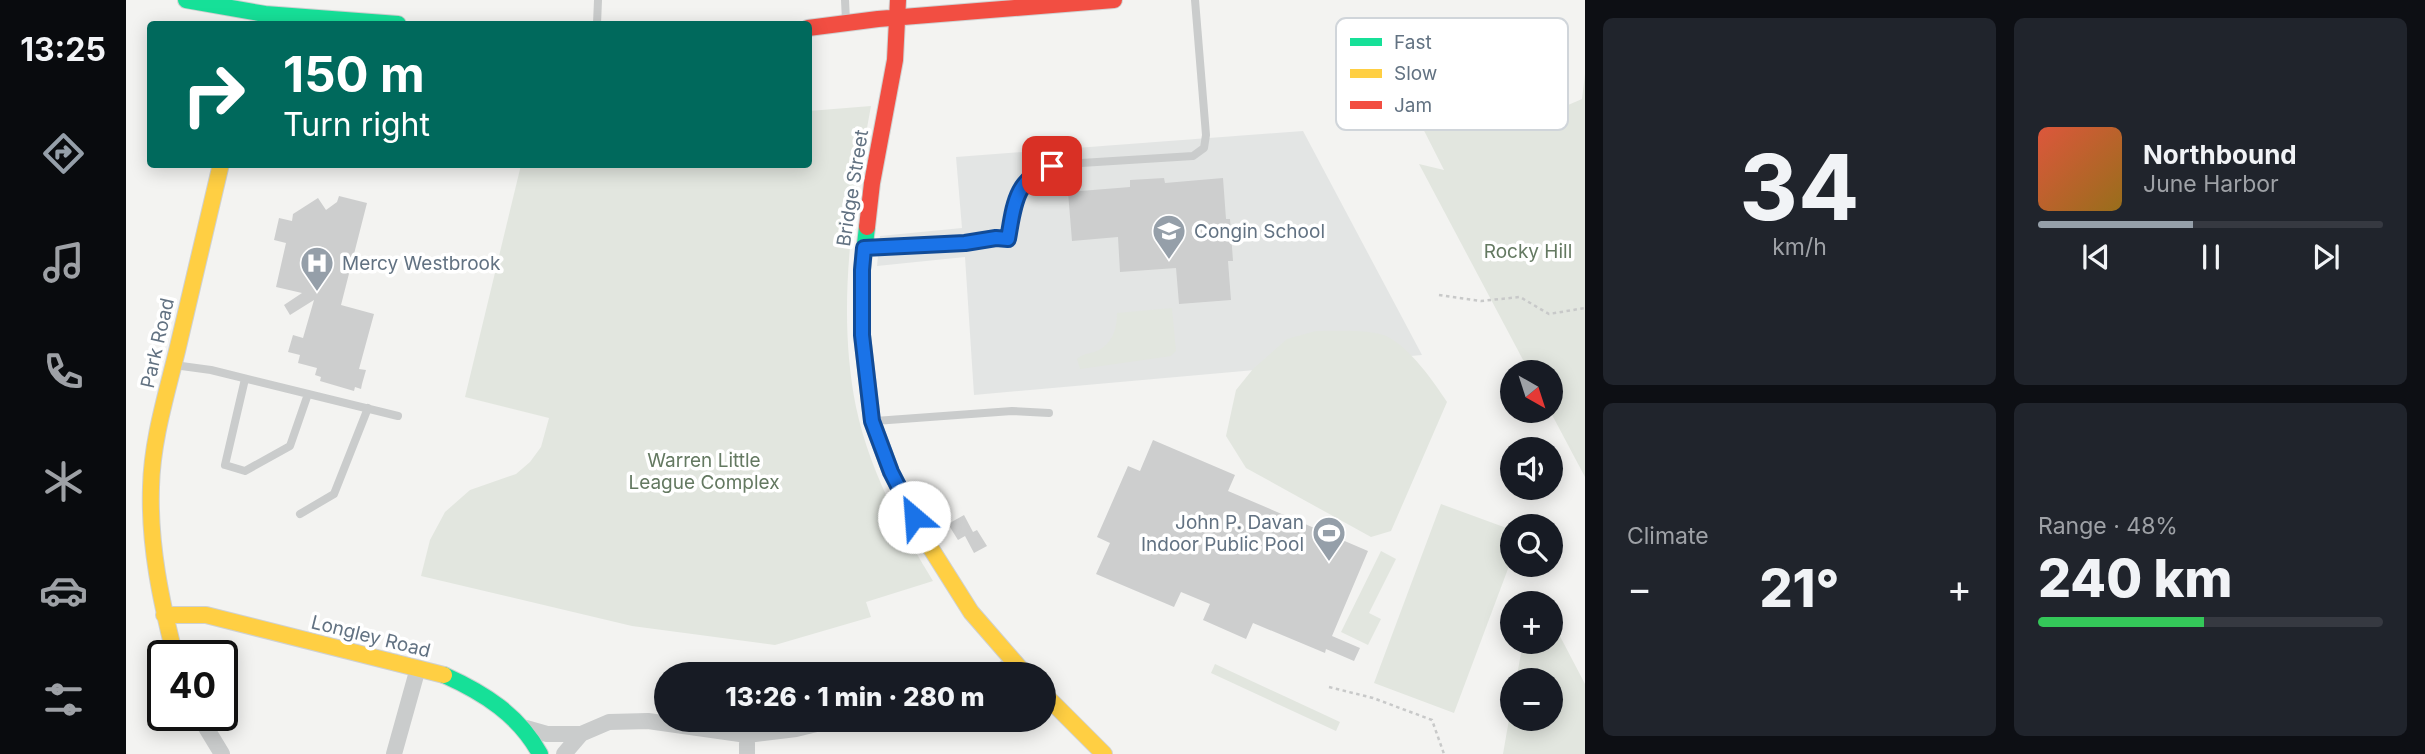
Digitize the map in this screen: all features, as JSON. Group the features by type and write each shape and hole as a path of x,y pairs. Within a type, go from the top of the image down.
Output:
{"street":[{"path":"186,0 252,19 340,21"},
{"name":"Bridge Street","path":"898,0 892,83 872,183 862,270 862,335 872,421 891,472 936,560 971,612 1016,662"},
{"path":"812,27 1045,2 1114,0"},
{"name":"Park Road","path":"171,640 164,615 151,532 151,484 158,433 220,168"},
{"name":"Longley Road","path":"164,615 206,615 418,668 467,685 526,728 540,754"},
{"path":"394,754 418,668"},
{"path":"1056,706 1104,754"},
{"path":"564,754 581,734 598,725 622,721 648,721 747,735 772,732"},
{"path":"526,728 547,734 581,734"},
{"path":"208,731 222,754"},
{"path":"747,735 747,754"}],"lane":[{"path":"597,21 598,0"},
{"path":"845,0 846,23"},
{"path":"864,248 1008,239 1017,197 1030,177 1040,170 1065,164 1193,156 1204,148 1206,135 1195,0"},
{"path":"174,365 211,370 398,416"},
{"path":"245,379 225,466 245,471 290,446 308,394"},
{"path":"300,514 334,494 368,408"},
{"path":"872,421 1012,411 1049,413"}],"path":[{"path":"1439,295 1481,301 1520,297 1549,314 1585,308"},
{"path":"1329,687 1373,698 1432,720 1444,754"}],"shaded area":[{"name":"Congin School","path":"1303,131 1422,355 974,395 965,257 877,266 880,236 962,228 956,157"}],"green space":[{"name":"Rocky Hill","path":"1585,74 1585,477 1557,424 1563,424 1563,360 1523,360 1419,164 1444,170 1424,130 1568,130 1568,105 1582,99"},
{"name":"Warren Little League Complex","path":"871,106 858,180 849,256 847,332 850,369 856,407 877,475 933,581 866,602 871,617 775,645 632,626 421,576 430,540 445,512 470,490 516,474 530,462 541,447 549,418 465,397 520,168 812,168 812,111"},
{"path":"1172,308 1176,351 1171,356 1080,369 1077,359 1099,350 1111,339 1117,313"},
{"path":"1316,331 1364,332 1388,337 1413,357 1447,402 1391,531 1371,537 1246,468 1226,436 1236,390 1253,369 1287,339"},
{"path":"1441,504 1500,526 1500,577 1505,577 1454,713 1374,683"},
{"path":"1381,551 1396,559 1369,613 1381,619 1368,645 1341,632"},
{"path":"1563,642 1585,684 1585,754 1503,754 1507,731 1563,731 1563,668 1518,668 1521,654 1563,654"},
{"path":"1215,664 1340,722 1336,731 1211,673"}],"building":[{"path":"1164,178 1165,183 1223,178 1233,261 1228,261 1231,300 1179,304 1176,268 1120,272 1118,237 1072,241 1068,192 1130,187 1130,180"},
{"name":"Mercy Westbrook","path":"339,196 367,203 341,305 374,314 359,369 366,370 361,389 355,387 354,391 320,381 321,377 315,375 317,368 298,363 300,355 288,352 293,335 303,338 314,300 290,315 284,305 302,293 276,287 286,243 274,240 279,218 292,221 293,214 318,198 326,210 337,202"},
{"path":"1153,440 1235,475 1228,491 1368,551 1332,636 1360,648 1354,661 1326,649 1325,653 1253,623 1246,639 1203,620 1210,604 1181,592 1174,607 1096,574 1110,543 1097,537 1128,466 1140,471"},
{"path":"964,515 973,532 977,530 987,546 974,553 965,536 958,540 948,524"}],"traffic: fast":[{"path":"186,0 265,14 358,21"},
{"path":"867,227 862,270 862,335 872,421 891,472 930,547"},
{"path":"444,675 473,689 499,707 522,728 540,754"}],"traffic: slow":[{"path":"171,640 154,551 152,470 160,419 220,168"},
{"path":"930,547 971,612 1015,662"},
{"path":"164,615 206,615 444,675"},
{"path":"1056,706 1104,754"}],"traffic: jam":[{"path":"867,227 872,183 895,60 898,0"},
{"path":"812,27 878,19 1114,0"}],"place":[{"name":"Congin School","path":"1169,261"},
{"name":"Mercy Westbrook","path":"317,293"},
{"name":"John P. Davan Indoor Public Pool","path":"1329,563"}],"route":[{"path":"914,517 891,472 872,421 862,335 864,248 1008,239 1013,209 1022,186 1040,170 1052,166"}]}
